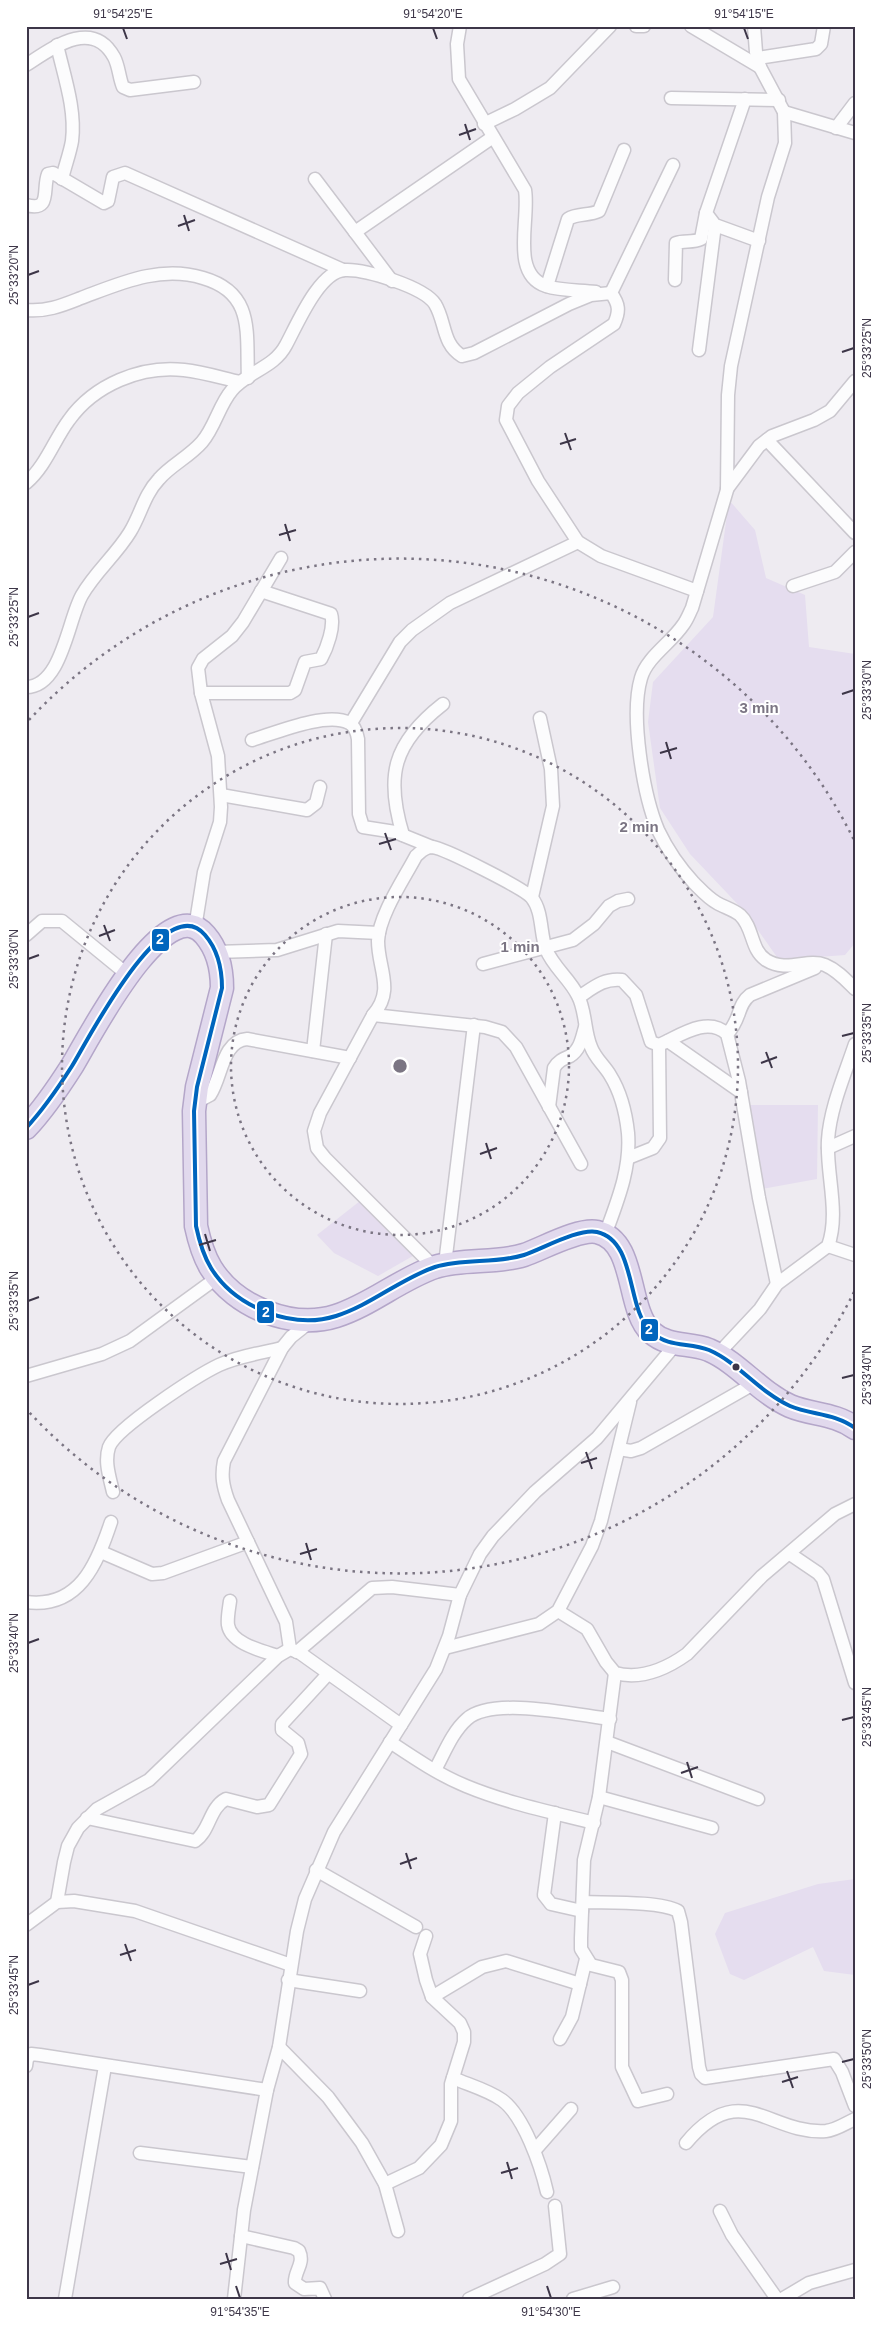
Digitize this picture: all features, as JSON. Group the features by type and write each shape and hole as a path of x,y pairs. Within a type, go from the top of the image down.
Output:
{"highway":[{"path":"26,1128 57,1090 128,975 151,945 178,928 195,928 203,932 216,952 222,974 218,1005 195,1103 196,1226 205,1256 218,1278 245,1300 268,1313 289,1319 313,1320 348,1312 407,1278 439,1266 511,1258 583,1233 596,1231 605,1235 620,1250 626,1263 641,1319 650,1332 660,1339 675,1345 706,1349 718,1354 754,1383 791,1406 832,1416 855,1428"}],"street":[{"path":"460,26 457,44 459,78 524,190 527,203 524,254 525,266 530,276 547,286 606,293 617,301 619,313 614,324 550,367 518,393 508,406 506,420 538,481 578,542 601,556 697,591"},
{"path":"484,124 515,109 550,88 610,26"},
{"path":"636,26 644,26"},
{"path":"691,26 759,62 816,49 821,44 824,26"},
{"path":"727,490 728,395 731,366 768,197 785,143 782,106 759,62 754,26"},
{"path":"26,65 57,45 77,38 98,42 114,56 124,87 130,90 194,82"},
{"path":"57,45 69,94 73,126 72,142 62,178"},
{"path":"671,98 745,99 782,106 836,128 855,133"},
{"path":"675,280 676,243 682,241 696,242 701,239 706,213 745,99"},
{"path":"836,128 855,103"},
{"path":"355,232 493,138"},
{"path":"547,286 568,219 574,215 592,214 599,210 624,150"},
{"path":"26,204 36,206 42,204 48,174 53,173 104,202 108,201 113,177 125,174 343,270 360,271 392,281 429,297 435,305 452,350 462,356 474,353 568,304 606,293 673,165"},
{"path":"315,179 392,281"},
{"path":"706,213 714,224 759,241"},
{"path":"699,350 714,224"},
{"path":"26,687 32,687 46,679 57,662 68,639 73,615 81,596 94,576 130,532 146,495 159,479 201,443 211,430 231,391 244,380 278,358 318,289 329,276 343,270"},
{"path":"26,310 38,311 55,308 134,278 159,274 187,273 211,280 231,290 241,303 246,323 244,380"},
{"path":"26,483 40,468 70,419 93,394 112,383 133,376 183,370 244,380"},
{"path":"855,381 830,411 767,440 746,460 727,490 697,591 684,624 650,661 641,676 638,690 639,746 652,812 667,848 692,881 715,902 739,914 745,922 759,954 776,965 823,964 832,969 855,989"},
{"path":"767,440 855,533"},
{"path":"350,723 400,642 412,630 450,603 578,542"},
{"path":"793,586 835,572 855,552"},
{"path":"195,928 204,872 220,822 221,795 218,756 201,693 198,668 203,659 232,636 281,558"},
{"path":"201,693 290,693 295,690 305,662 321,659 330,633 331,614 261,591"},
{"path":"403,835 394,795 394,774 399,755 411,734 443,704"},
{"path":"532,897 552,806 551,769 540,718"},
{"path":"252,740 317,721 329,720 350,723 356,729 358,739 360,821 363,827 387,830 432,847 496,876 532,897 537,907 545,947 549,956 579,997 592,1049 611,1077 619,1096 628,1132 628,1158 623,1185 605,1235"},
{"path":"221,795 307,810 316,803 320,787"},
{"path":"432,847 423,849 416,856 383,920 379,933 384,996 381,1006 373,1015 320,1113 314,1131 317,1148 325,1158 439,1266"},
{"path":"483,964 572,940 594,924 609,906 618,901 628,899"},
{"path":"26,935 42,921 62,921 128,975"},
{"path":"216,952 245,953 277,950 326,934 350,930 379,933"},
{"path":"313,1051 326,934"},
{"path":"727,1034 737,1024 744,1000 750,995 823,964"},
{"path":"579,997 601,982 611,979 622,980 636,996 651,1042 664,1043 741,1092"},
{"path":"373,1015 474,1025 502,1032 510,1039 581,1164"},
{"path":"439,1266 474,1025"},
{"path":"549,1107 554,1068 557,1062 572,1055 578,1049 586,1025"},
{"path":"664,1043 688,1031 701,1028 716,1028 727,1034 741,1092 777,1284"},
{"path":"195,1103 210,1095 230,1048 239,1040 247,1039 350,1058"},
{"path":"628,1158 653,1148 660,1138 664,1043"},
{"path":"718,1354 760,1309 777,1284 828,1246 833,1222 828,1148 832,1116 855,1044"},
{"path":"828,1148 855,1136"},
{"path":"828,1246 855,1255"},
{"path":"26,1376 102,1354 130,1341 218,1278"},
{"path":"313,1320 291,1337 282,1348 224,1461 221,1472 222,1485 286,1622 293,1650 401,1725"},
{"path":"234,2299 240,2236 252,2167 267,2090 279,2047 288,1980 305,1899 316,1870 345,1810 436,1669 445,1648 460,1595 480,1554 499,1529 535,1492 597,1438 675,1345"},
{"path":"113,1492 108,1472 107,1456 115,1436 193,1379 220,1364 282,1348"},
{"path":"619,1448 631,1450 641,1448 754,1383"},
{"path":"445,1648 539,1624 558,1611 592,1546 604,1512 630,1400"},
{"path":"558,1611 587,1629 606,1662 615,1673 635,1675 654,1672 674,1663 687,1654 748,1589 835,1514 855,1504"},
{"path":"26,1602 54,1600 68,1595 80,1585 101,1552 111,1522"},
{"path":"101,1552 152,1574 162,1573 248,1542"},
{"path":"790,1554 818,1573 823,1579 855,1683"},
{"path":"57,1902 68,1846 78,1828 97,1809 149,1780 278,1656 293,1650 372,1588 392,1587 460,1595"},
{"path":"230,1601 228,1626 232,1635 243,1642 278,1656"},
{"path":"615,1673 600,1797 584,1860 581,1950 591,1964 619,1972 622,1980 622,2068 638,2101 667,2094"},
{"path":"87,1818 195,1841 202,1837 216,1808 226,1799 256,1807 269,1805 301,1754 298,1743 282,1730 282,1724 328,1674"},
{"path":"434,1770 458,1728 468,1718 479,1712 493,1708 511,1707 610,1719"},
{"path":"390,1742 434,1770 466,1786 594,1823"},
{"path":"607,1742 758,1799"},
{"path":"600,1797 712,1828"},
{"path":"555,1813 544,1895 551,1904 654,1906 671,1908 678,1911 681,1922 699,2067 701,2074 705,2078 834,2059 839,2064 855,2106"},
{"path":"316,1870 421,1932 421,1965 432,1997 460,2023 464,2032 462,2051 453,2078 451,2122 441,2145 419,2168 386,2184"},
{"path":"26,1925 57,1902 74,1900 135,1911 291,1965"},
{"path":"560,2039 572,2017 586,1959"},
{"path":"432,1997 482,1967 506,1961 580,1984"},
{"path":"288,1980 360,1990"},
{"path":"279,2047 345,2117 386,2184 398,2231"},
{"path":"26,2066 27,2059 31,2054 267,2090"},
{"path":"64,2299 105,2066"},
{"path":"453,2078 502,2100 514,2113 536,2150 547,2192"},
{"path":"536,2150 571,2109"},
{"path":"686,2143 711,2120 733,2112 757,2112 798,2127 817,2130 834,2129 855,2119"},
{"path":"140,2153 252,2167"},
{"path":"469,2299 545,2264 560,2254 555,2206"},
{"path":"720,2211 732,2235 777,2299"},
{"path":"240,2236 294,2248 299,2251 301,2265 295,2278 295,2283 304,2289 320,2288 325,2299"},
{"path":"782,2299 809,2283 855,2270"},
{"path":"573,2299 613,2287"}],"shaded area":[{"path":"729,500 755,530 766,578 805,595 809,647 855,654 855,943 845,955 779,960 746,913 690,854 660,808 648,722 653,682 713,617"},
{"path":"742,1105 818,1105 817,1179 751,1191"},
{"path":"360,1201 418,1253 378,1276 334,1253 317,1235"},
{"path":"855,1879 855,1975 824,1971 813,1947 744,1980 730,1974 715,1934 725,1913 818,1884"}],"transit line":[{"name":"2","path":"26,1128 45,1106 72,1066 110,1001 149,949 169,932 188,926 205,935 213,947 220,966 222,988 197,1087 194,1111 196,1226 208,1263 221,1282 234,1294 266,1312 301,1320 319,1320 349,1311 410,1278 435,1267 446,1264 513,1258 571,1236 597,1232 610,1238 619,1248 630,1277 638,1308 643,1321 651,1332 672,1343 709,1350 730,1362 768,1393 790,1406 831,1417 855,1428"}]}
